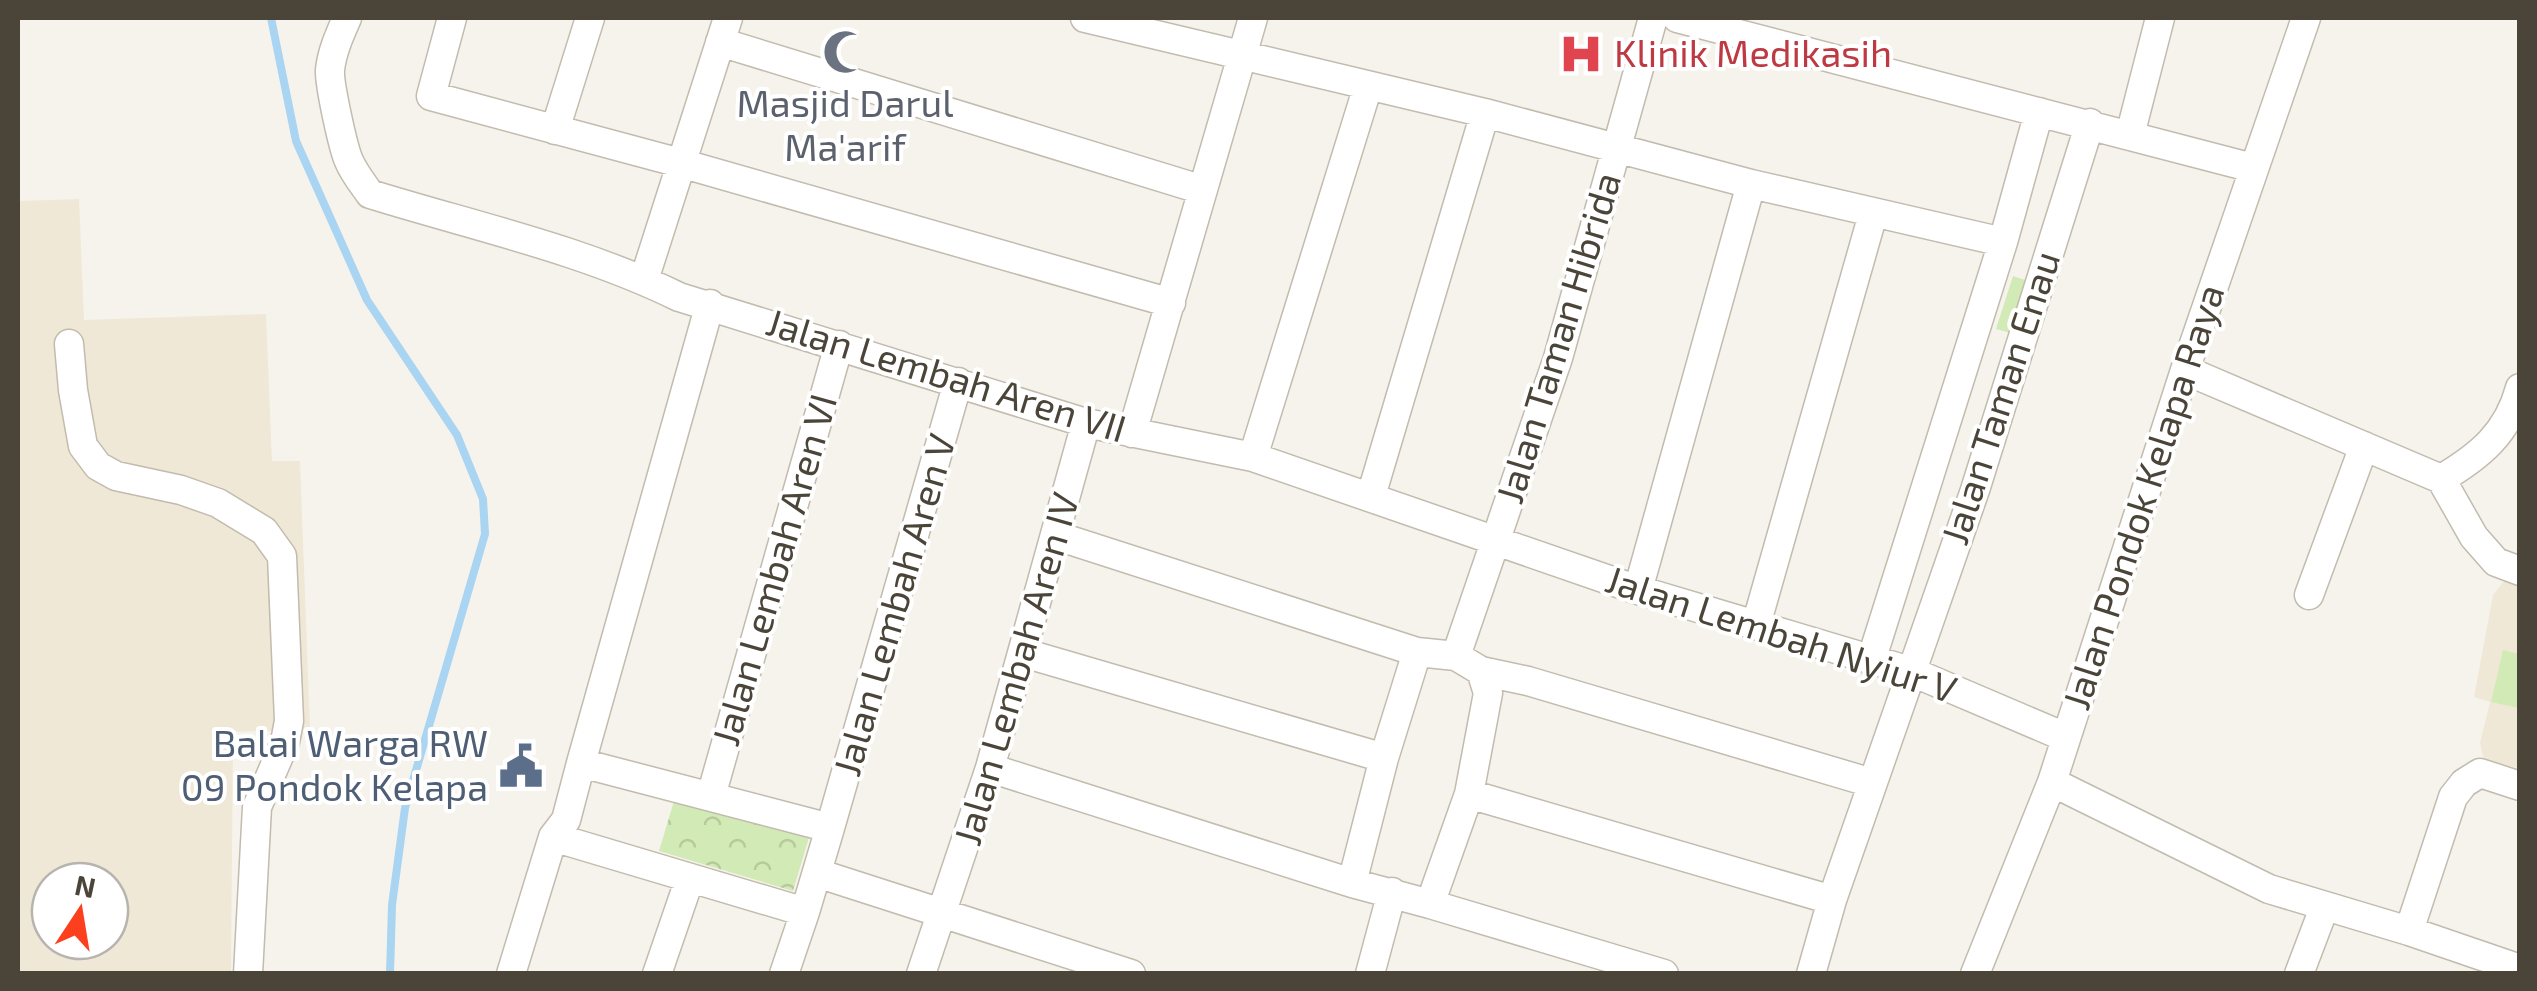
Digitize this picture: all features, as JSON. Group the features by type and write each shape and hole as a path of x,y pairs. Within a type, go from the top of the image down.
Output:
{"street":[{"name":"Jalan Lembah Aren VII","path":"347,18 333,53 332,95 348,159 370,194 576,255 678,296 1086,422 1253,457 1496,538"},
{"path":"452,18 431,96 1171,303"},
{"path":"555,130 590,18"},
{"path":"1084,18 1485,114 1872,214 2004,242"},
{"path":"1132,433 1253,18"},
{"name":"Jalan Taman Hibrida","path":"1468,664 1496,538 1558,358 1653,18"},
{"path":"1677,18 1781,31 2039,112 2253,168"},
{"path":"2130,135 2160,18"},
{"name":"Jalan Pondok Kelapa Raya","path":"1976,973 2052,782 2185,370 2306,18"},
{"path":"644,280 724,30 1203,190"},
{"path":"1253,457 1368,86"},
{"name":"Jalan Taman Enau","path":"1871,661 2004,242 2039,112"},
{"path":"1371,496 1485,114"},
{"name":"Jalan Taman Enau","path":"1811,974 1832,900 1974,490 2090,123"},
{"path":"1638,590 1751,184"},
{"path":"1756,625 1872,214"},
{"path":"511,974 553,837 566,820 710,304"},
{"path":"69,344 83,446 98,466 116,476 181,490 218,504 264,531 282,556 290,720 286,742 257,808 248,974"},
{"name":"Jalan Lembah Aren VI","path":"711,796 839,345"},
{"path":"2185,370 2441,478 2474,537 2496,562 2520,570"},
{"name":"Jalan Lembah Aren V","path":"784,974 958,382"},
{"path":"2441,478 2472,461 2493,442 2518,404"},
{"name":"Jalan Lembah Aren IV","path":"921,974 990,768 1086,422"},
{"path":"2309,595 2364,446"},
{"path":"1057,536 1418,652 1872,783"},
{"name":"Jalan Lembah Nyiur V","path":"1496,538 1638,590 1910,671 2064,737"},
{"path":"1352,883 1384,758 1418,652"},
{"path":"1024,653 1384,758"},
{"path":"1430,904 1469,794 1488,693 1468,664"},
{"path":"580,764 830,828"},
{"path":"990,768 1352,883 1664,974"},
{"path":"2408,930 2456,791 2480,773 2520,786"},
{"path":"2052,782 2270,889 2408,930 2480,965 2520,970"},
{"path":"1469,794 1832,900"},
{"path":"553,837 805,912"},
{"path":"816,873 1130,974"},
{"path":"657,974 690,878"},
{"path":"1370,974 1392,892"},
{"path":"2299,974 2324,908"}],"shaded area":[{"path":"79,199 84,320 266,314 272,461 300,461 310,729 233,732 231,973 18,973 18,201"},
{"path":"2508,576 2519,581 2519,768 2484,760 2480,743 2490,702 2474,697 2493,595"}],"green space":[{"path":"2013,276 2034,283 2018,335 1996,329"},
{"path":"2503,650 2519,654 2519,708 2491,702"},
{"path":"677,791 811,831 793,891 659,851"}],"waterway":[{"path":"271,18 296,141 367,300 457,435 483,499 485,534 405,808 392,905 390,974"}],"place":[{"name":"Masjid Darul Ma'arif","path":"845,52"},
{"name":"Klinik Medikasih","path":"1581,54"},
{"name":"Balai Warga RW 09 Pondok Kelapa","path":"521,766"}]}
